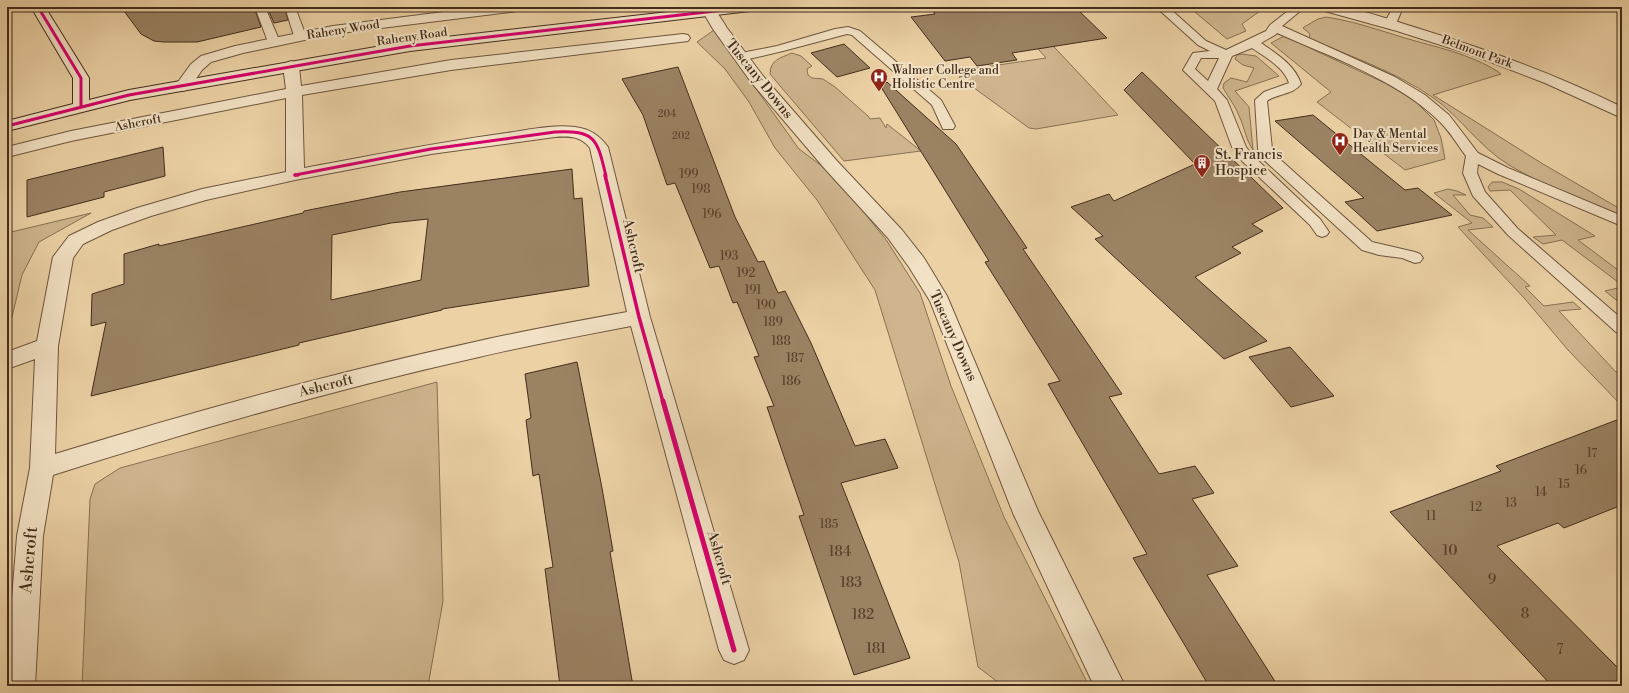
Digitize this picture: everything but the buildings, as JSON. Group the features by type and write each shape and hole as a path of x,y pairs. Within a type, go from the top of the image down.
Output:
{"street":[{"path":"38,7 81,78 81,107"},
{"name":"Raheny Wood","path":"183,86 196,68 206,59 227,52 300,36 517,7"},
{"name":"Raheny Road","path":"7,126 129,95 410,46 750,7"},
{"name":"Belmont Park","path":"1326,7 1452,42 1555,82 1622,114"},
{"name":"Tuscany Downs","path":"710,12 720,29 757,79 831,165 895,234 917,263 940,301 1026,513 1110,686"},
{"name":"Ashcroft","path":"7,152 71,136 344,82 451,65 683,38"},
{"path":"292,66 294,93 295,175"},
{"name":"Ashcroft","path":"20,686 15,656 30,536 42,468 47,346 63,257 76,240 105,226 144,212 202,195 295,175 431,149 571,131 583,133 593,139 599,147 639,317 734,650"},
{"name":"Ashcroft","path":"42,468 126,442 319,387 478,349 639,317"},
{"path":"7,361 47,346"}],"lane":[{"path":"260,7 274,42"},
{"path":"290,7 300,36"},
{"path":"1161,7 1202,43 1217,51 1227,54"},
{"path":"1300,7 1274,27 1271,33 1253,43 1227,54 1197,55 1189,70 1211,89 1220,100 1239,147 1247,158 1314,222 1322,232"},
{"path":"1390,24 1399,7"},
{"path":"1274,27 1391,80 1421,98 1444,118 1473,156 1503,171 1622,221"},
{"path":"740,57 779,49 839,31 848,30 856,33 937,103 948,126"},
{"path":"1253,43 1282,65 1294,78 1295,84 1290,89 1267,95 1260,100 1265,149 1268,156 1367,246 1388,252 1405,253 1415,258"},
{"path":"1211,89 1227,54"},
{"path":"1473,156 1470,173 1478,193 1513,232 1622,328"}],"shaded area":[{"path":"1189,7 1258,7 1260,11 1242,24 1246,31 1227,39"},
{"path":"1326,17 1356,23 1452,52 1476,60 1497,71 1501,74 1433,95 1543,164 1622,210 1622,216 1522,173 1488,149 1452,113 1419,88 1388,72 1309,39 1310,34 1303,28 1318,19"},
{"path":"714,30 799,149 834,175 887,241 920,293 951,386 1004,517 1089,686 1003,686 978,667 959,562 875,290 817,200 775,148 749,102 725,69 697,42"},
{"path":"1041,33 1118,115 1036,129 1029,128 959,77 963,76 957,71 1046,58 1026,35"},
{"path":"1284,36 1385,83 1414,100 1434,120 1441,138 1445,159 1405,170 1317,102 1331,92 1271,43"},
{"path":"792,53 801,56 812,66 807,69 808,75 812,78 823,79 835,87 870,119 880,118 886,128 887,124 921,151 844,161 770,74 770,69 776,60"},
{"path":"1242,54 1256,56 1279,76 1235,91 1249,107 1253,150 1242,122 1223,88 1224,83 1231,78 1247,82 1254,68 1243,65 1235,59 1237,55"},
{"path":"1492,182 1502,182 1519,189 1595,236 1578,240 1622,273 1622,285 1562,240 1543,244 1533,237 1556,235 1510,190 1490,191 1488,187"},
{"path":"1448,189 1466,195 1453,195 1470,215 1483,218 1493,227 1468,230 1530,286 1525,287 1544,306 1573,302 1581,309 1559,311 1616,372 1622,371 1622,406 1568,350 1525,299 1458,227 1472,223 1434,193"},
{"path":"91,213 39,242 22,275 12,317 7,323 7,233"},
{"path":"1622,287 1622,303 1605,291"},
{"path":"437,382 443,601 428,686 82,686 90,499 95,484 120,468"}],"cycle path":[{"path":"38,7 81,78 81,107"},
{"path":"7,126 129,95 410,46 750,7"},
{"path":"295,175 431,149 555,132 580,133 590,137 594,141 599,147 639,317 734,650"}],"place":[{"name":"Walmer College and Holistic Centre","path":"879,92"},
{"name":"Day & Mental Health Services","path":"1340,156"},
{"name":"St. Francis Hospice","path":"1202,178"}]}
